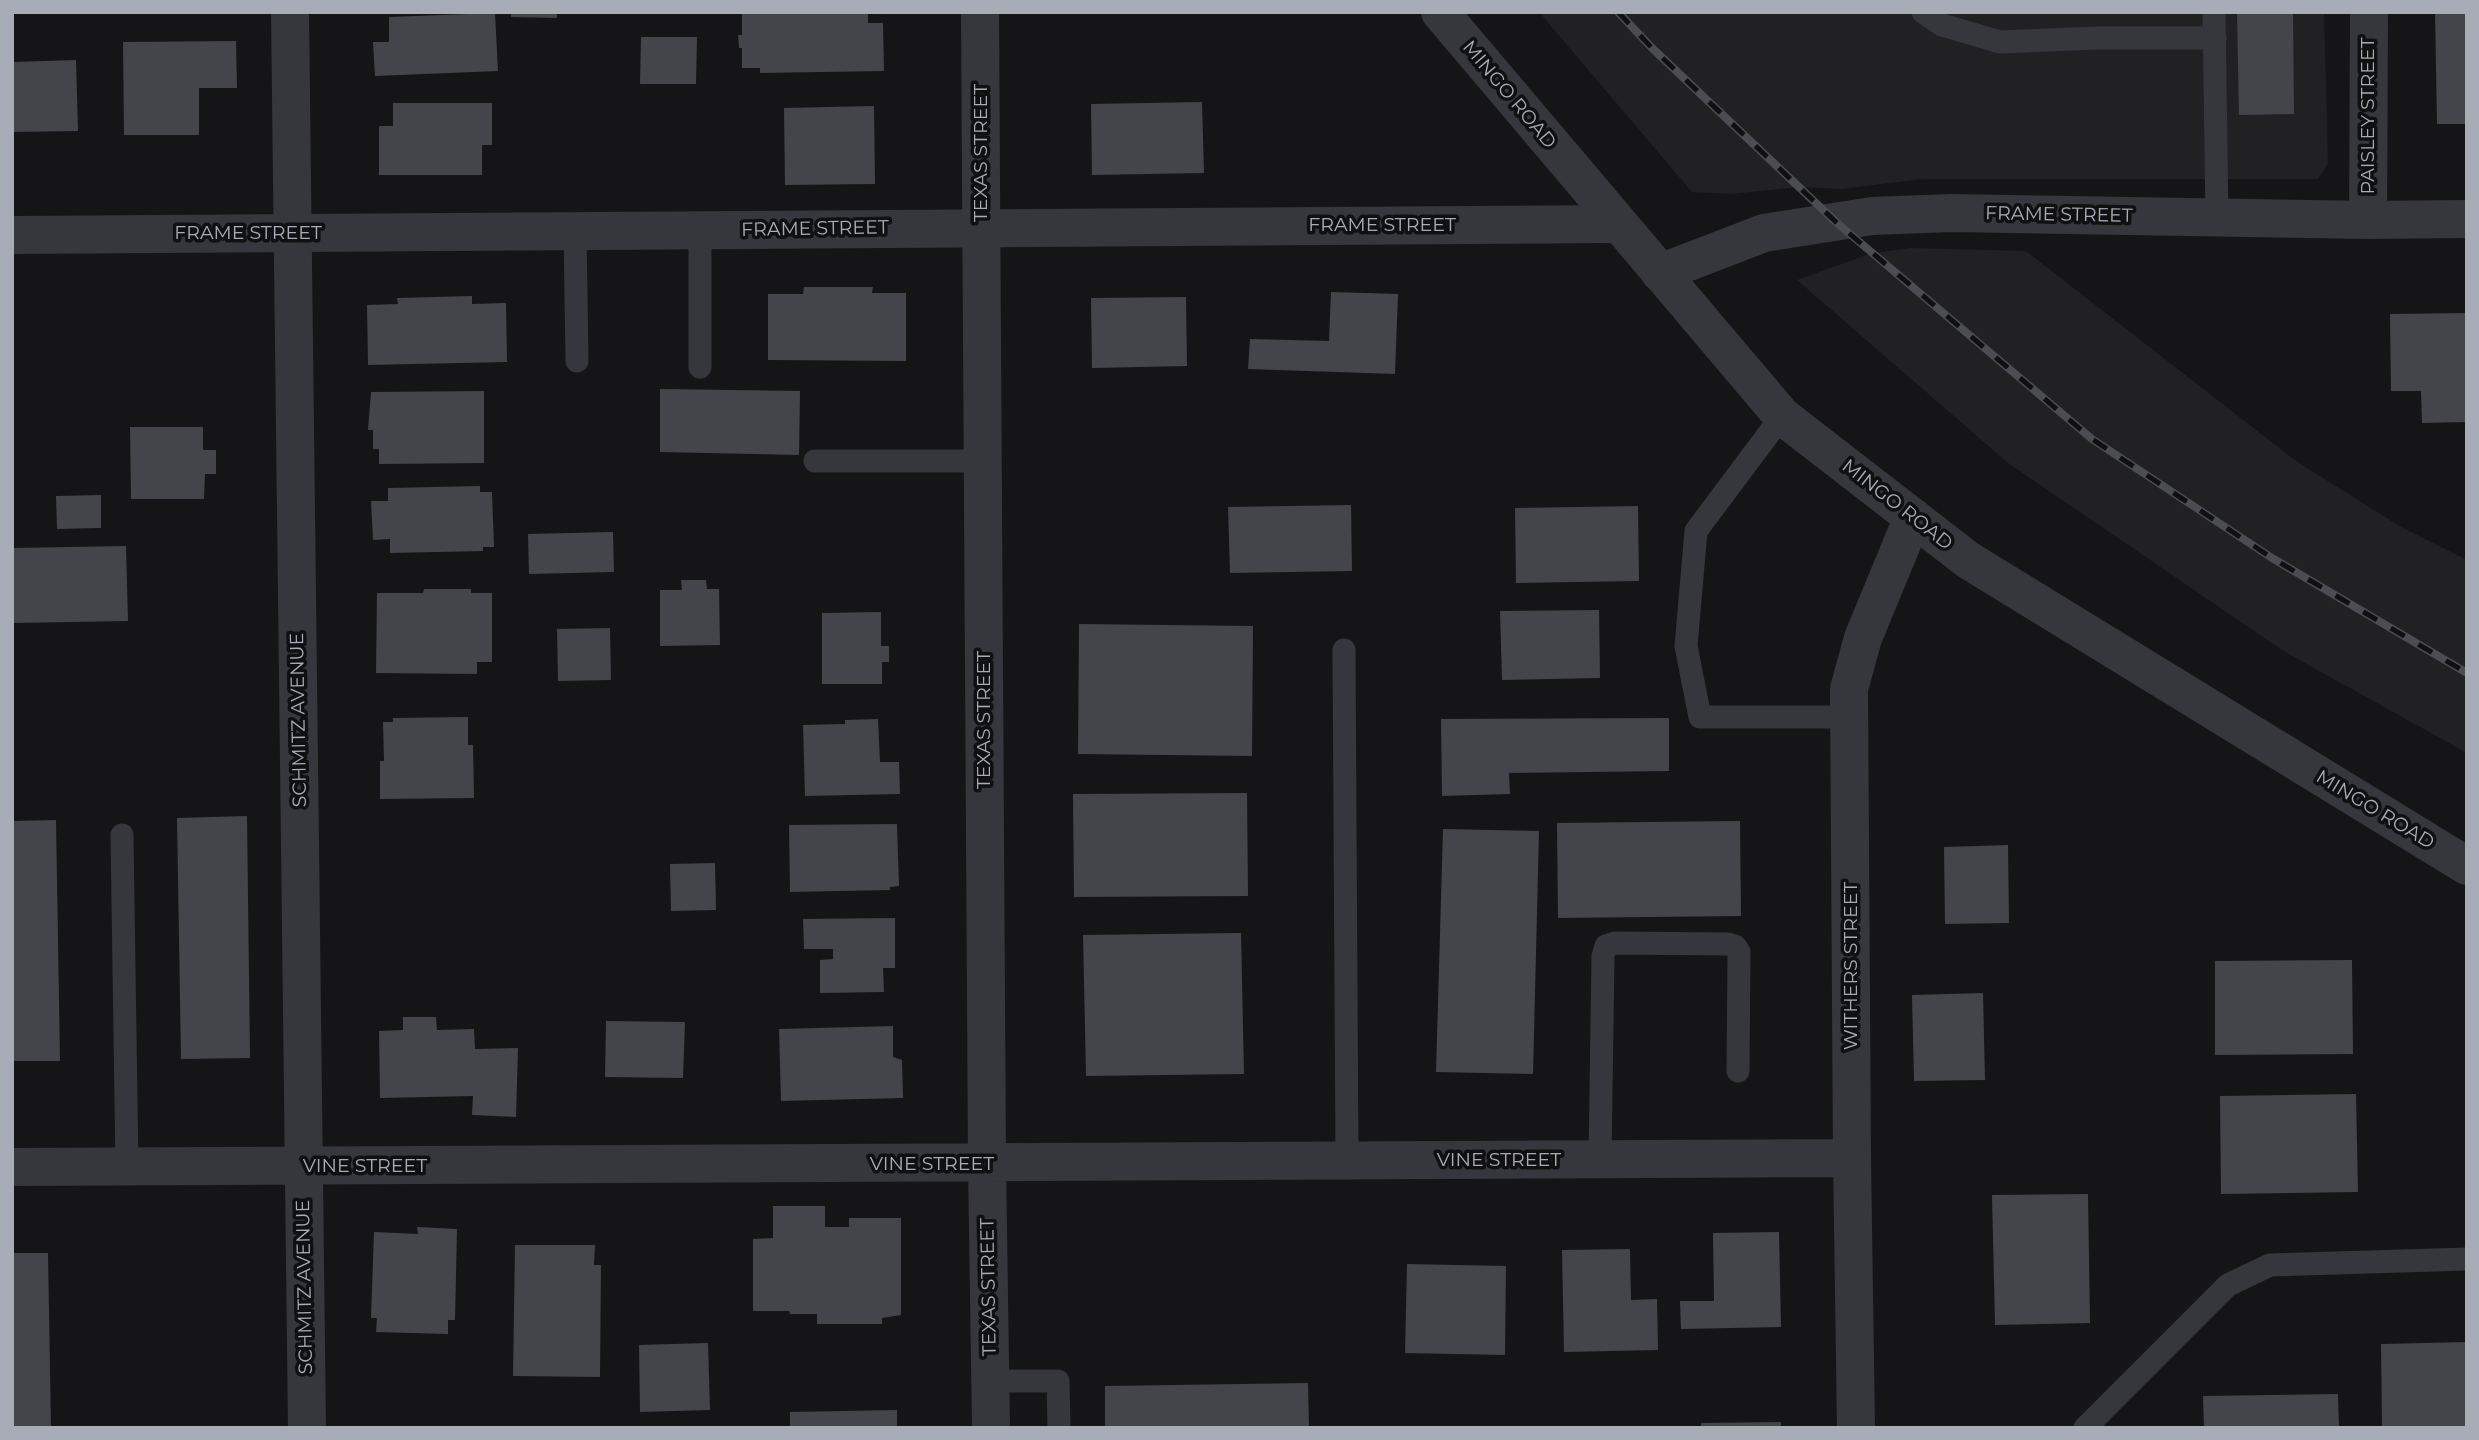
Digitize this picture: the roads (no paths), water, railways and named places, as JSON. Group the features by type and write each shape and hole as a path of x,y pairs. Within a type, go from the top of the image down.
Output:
{"street":[{"name":"SCHMITZ AVENUE","path":"290,12 307,1428"},
{"name":"TEXAS STREET","path":"980,12 991,1428"},
{"name":"MINGO ROAD","path":"1440,12 1782,416 1968,560 2467,866"},
{"name":"PAISLEY STREET","path":"2368,220 2369,12"},
{"name":"FRAME STREET","path":"1660,273 1764,233 1872,216 1951,213 2368,220 2467,219"},
{"name":"FRAME STREET","path":"12,235 1618,224"},
{"name":"WITHERS STREET","path":"1856,1428 1849,689 1863,638 1913,517"},
{"name":"VINE STREET","path":"12,1167 1852,1158"}],"lane":[{"path":"1923,12 1942,25 1960,21 2000,42 2098,38 2215,38"},
{"path":"2214,12 2217,218"},
{"path":"699,230 700,367"},
{"path":"575,231 577,361"},
{"path":"1782,416 1696,531 1686,646 1700,717 1849,717"},
{"path":"816,461 983,461"},
{"path":"1344,650 1347,1161"},
{"path":"122,835 127,1168"},
{"path":"1600,1160 1603,956 1606,946 1615,943 1735,946 1739,953 1738,1071"},
{"path":"2085,1428 2228,1285 2270,1265 2467,1259"},
{"path":"990,1381 1058,1381 1059,1428"}],"railway":[{"path":"1618,12 1652,48 1837,223 2092,439 2272,558 2467,673"}]}
